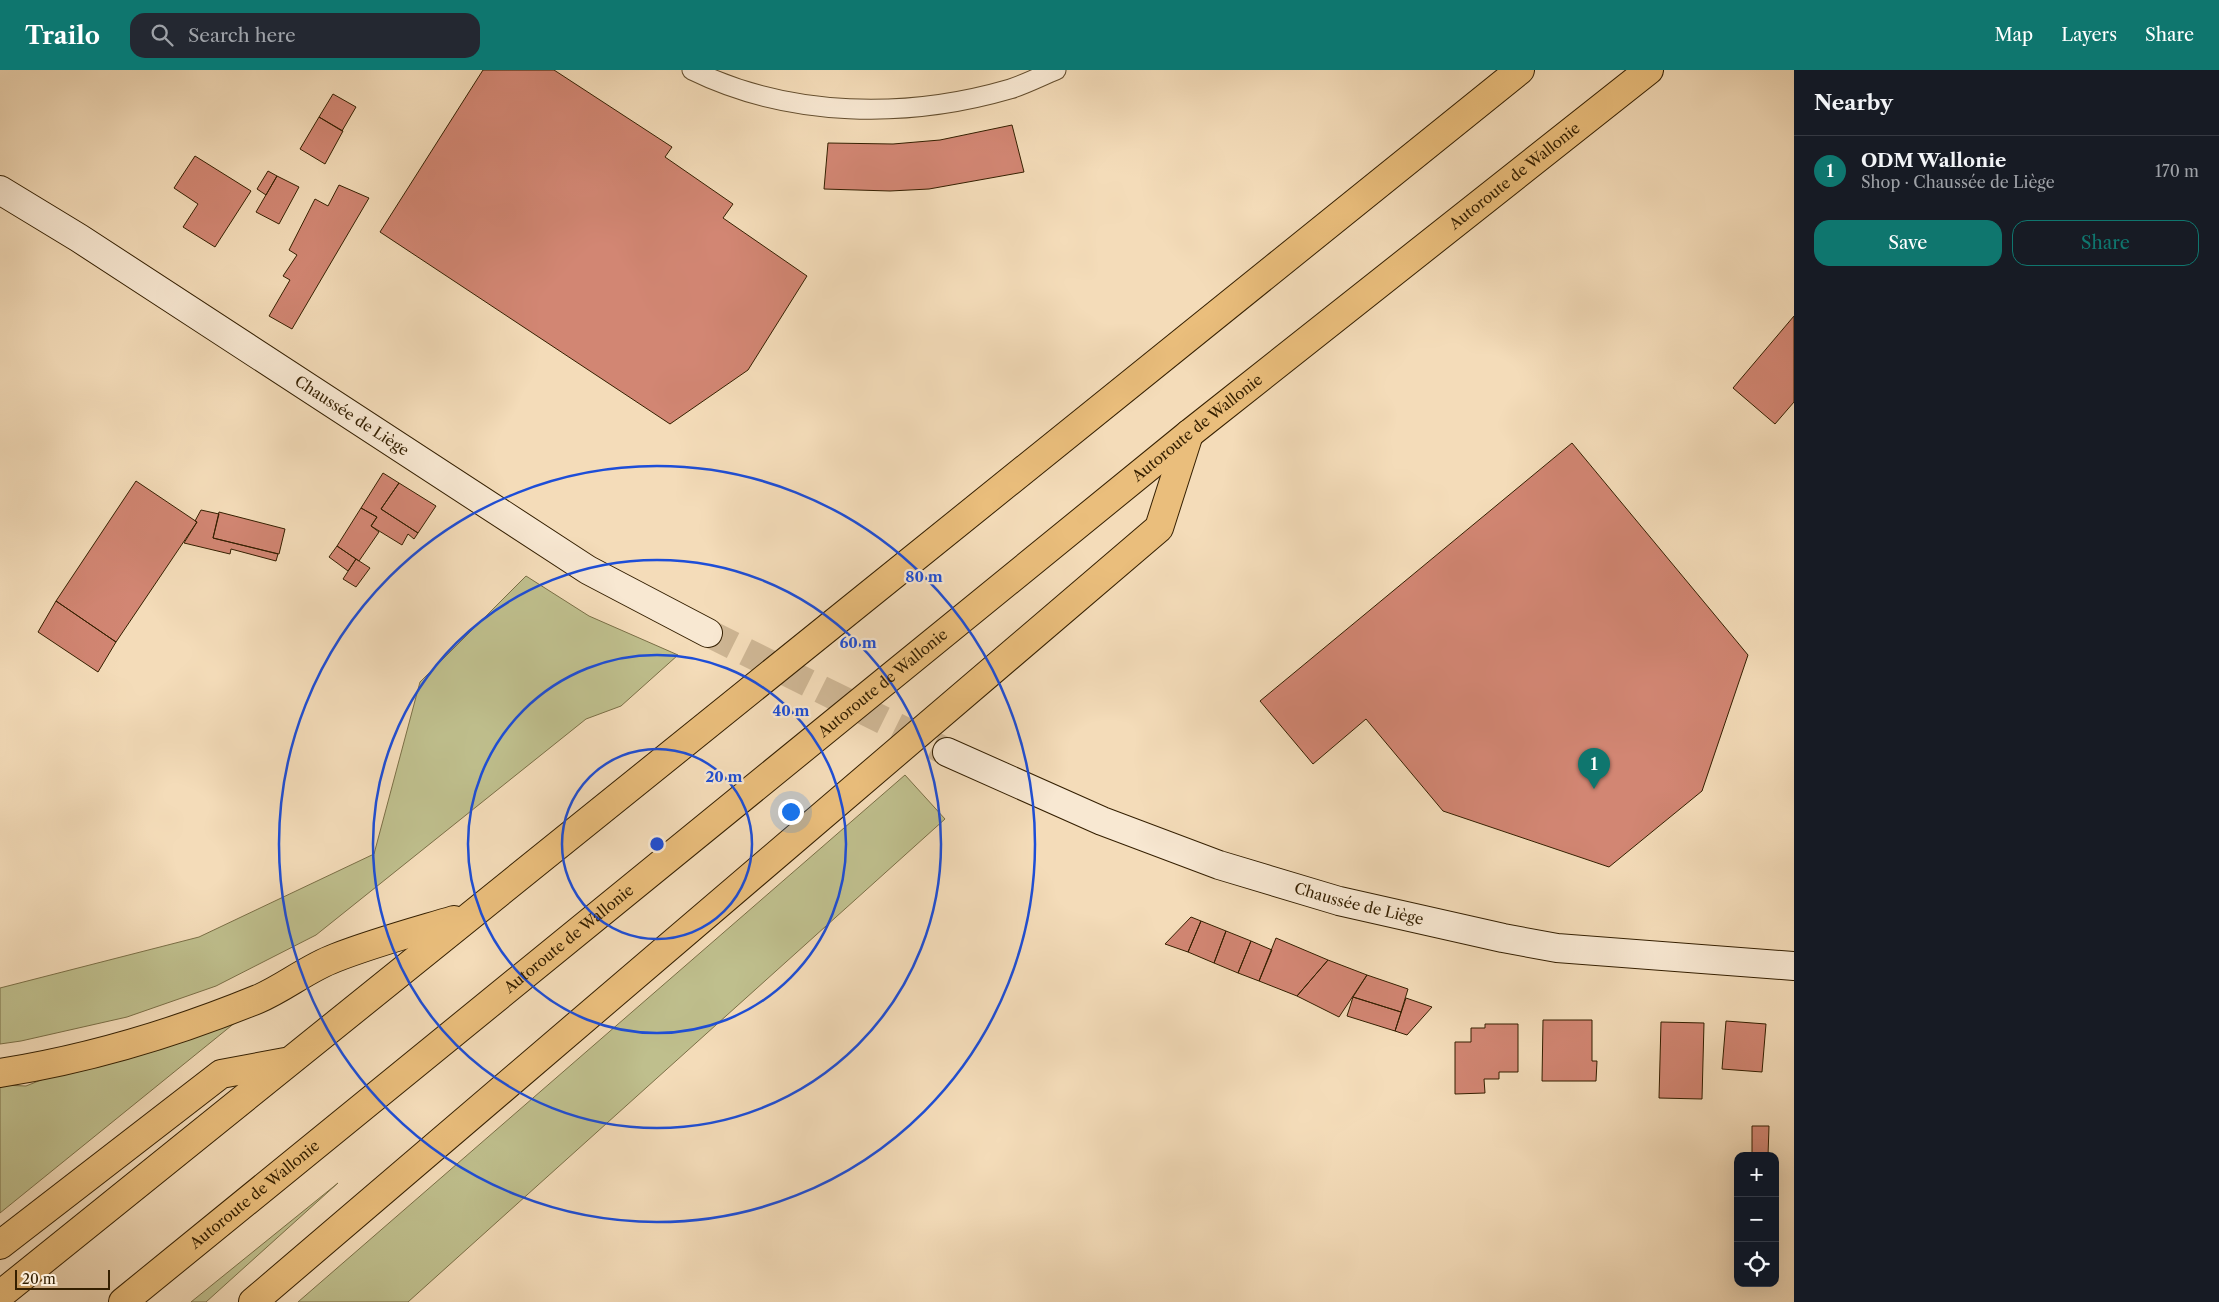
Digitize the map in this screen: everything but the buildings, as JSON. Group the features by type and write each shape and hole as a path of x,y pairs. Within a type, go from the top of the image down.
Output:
{"highway":[{"path":"0,1294 1520,70"},
{"name":"Autoroute de Wallonie","path":"123,1302 1189,434 1648,70"},
{"path":"252,1302 985,675 1160,528 1189,434"},
{"path":"0,1073 53,1064 192,1023 259,998 333,958 469,915"},
{"path":"0,1245 221,1074 289,1061"}],"main road":[{"name":"Chaussée de Liège","path":"0,190 79,238 588,570 708,633"},
{"name":"Chaussée de Liège","path":"947,752 1102,821 1219,865 1339,901 1557,948 1794,966"}],"lane":[{"path":"692,70 714,81 789,103 863,110 941,105 1012,88 1056,70"}],"green space":[{"path":"526,576 589,616 678,655 621,706 586,719 316,935 216,986 127,1017 0,1044 0,988 199,937 374,854 420,682"},
{"path":"905,775 945,819 408,1302 298,1302"},
{"path":"247,1013 0,1213 0,1085 26,1086 66,1070"},
{"path":"338,1183 206,1302 191,1302"}],"tunnel":[{"path":"708,633 947,752"}],"place":[{"name":"ODM Wallonie","path":"1594,789"}]}
